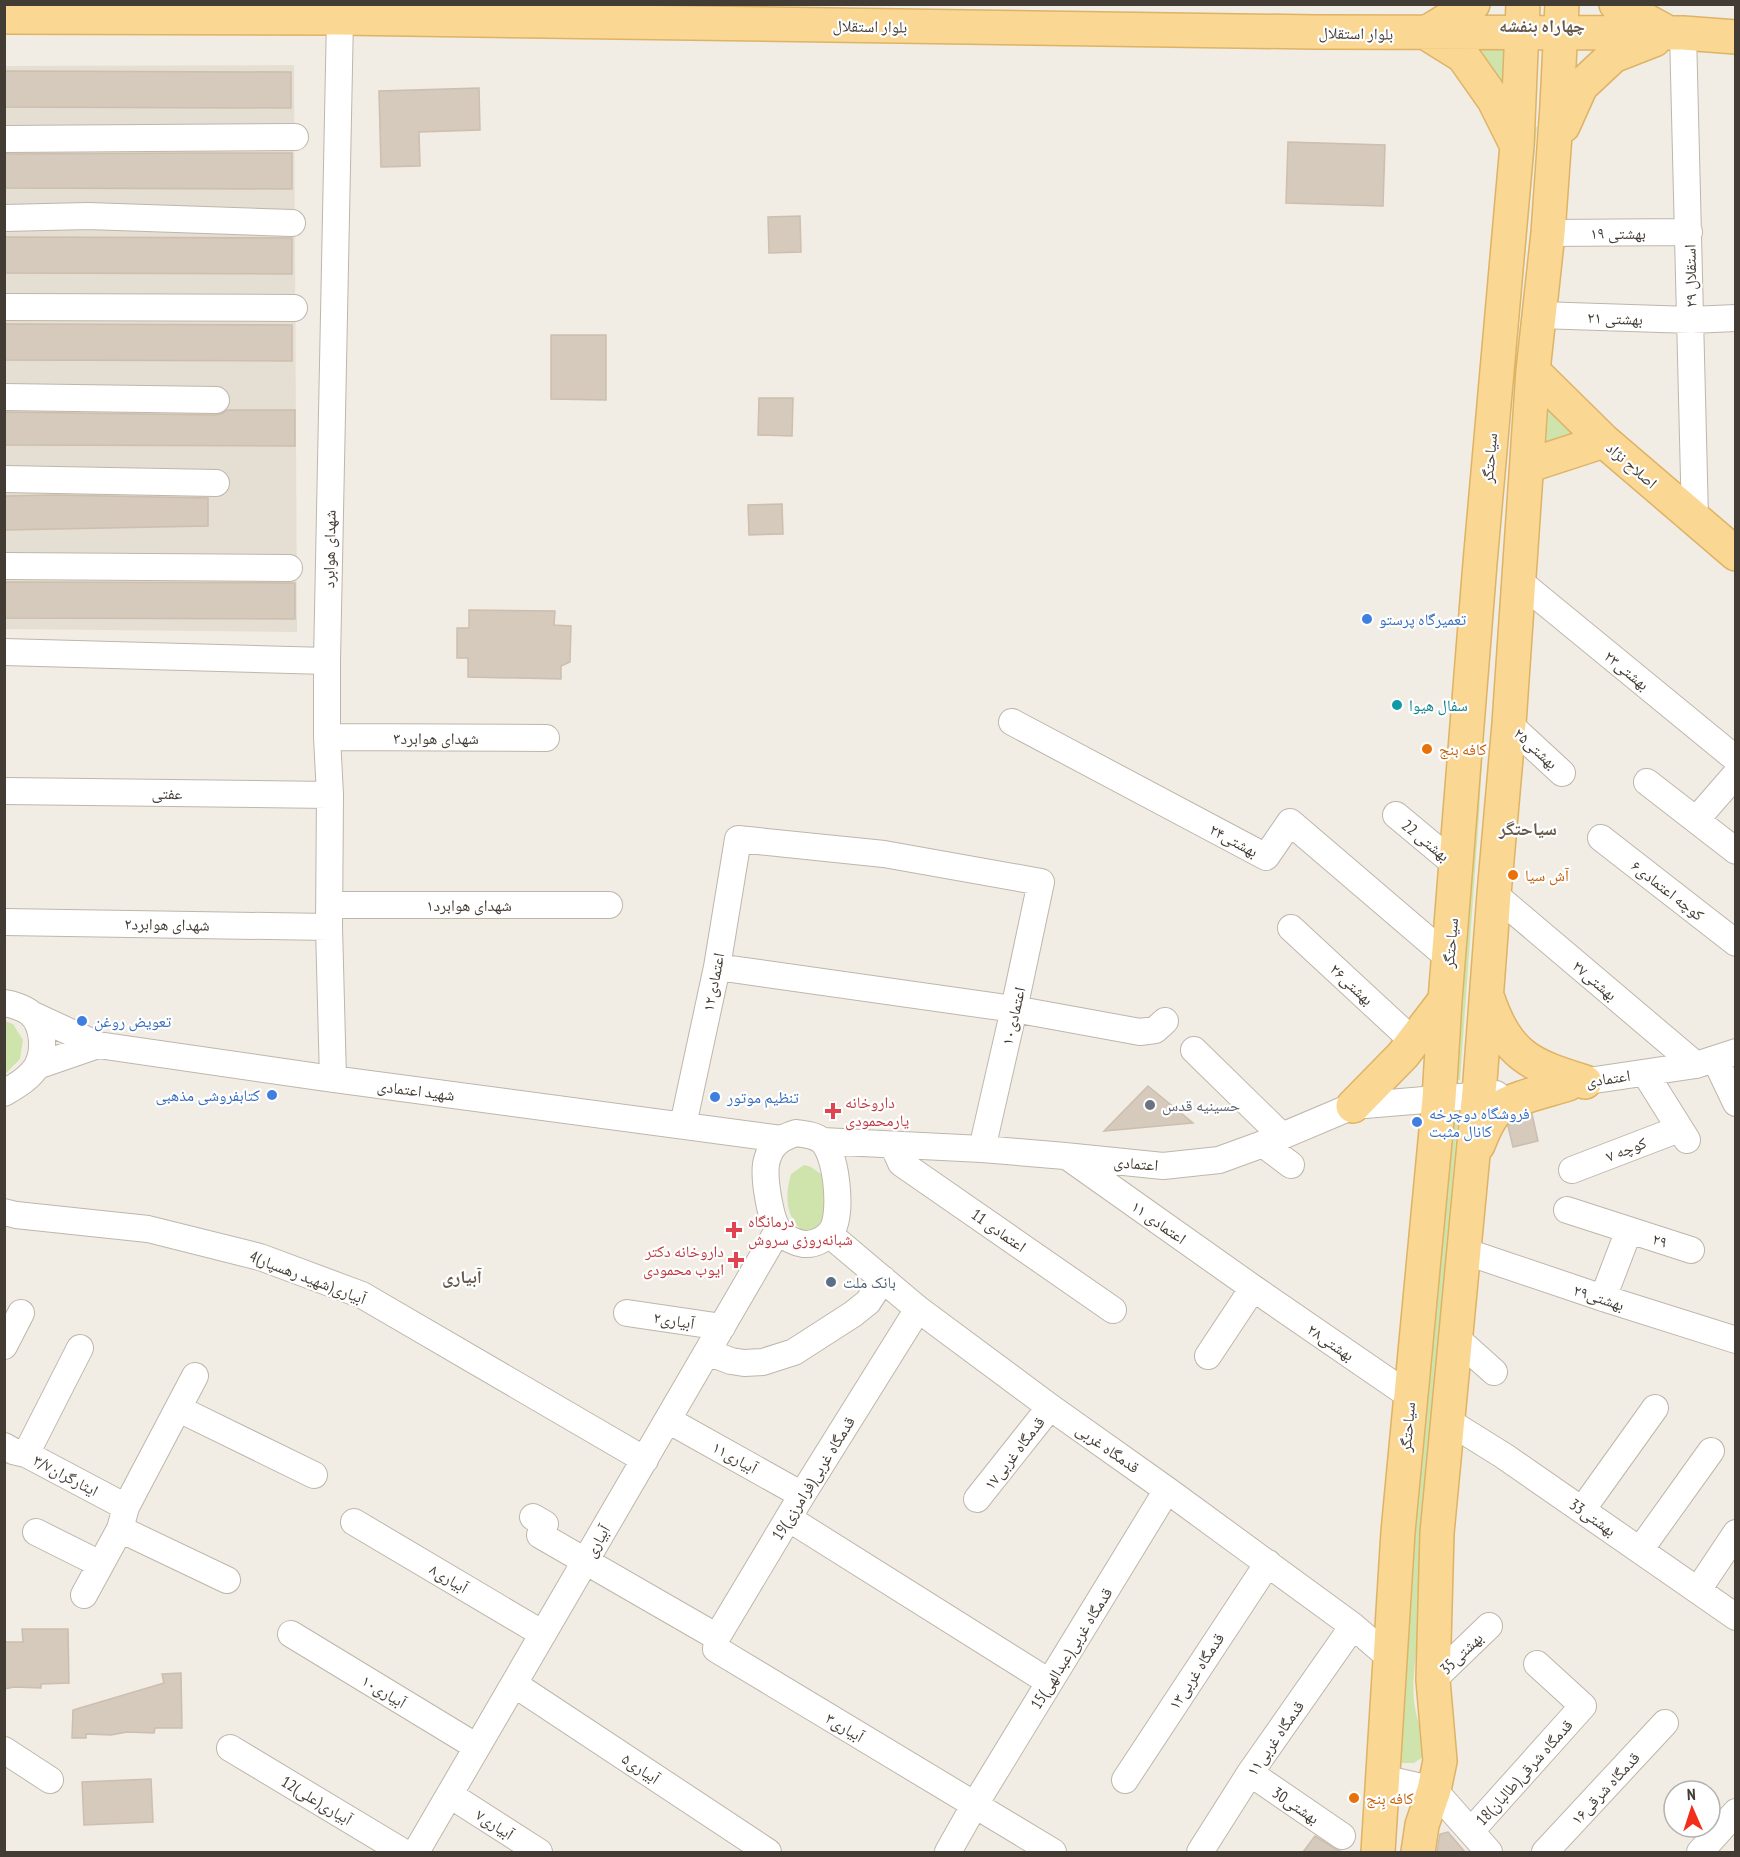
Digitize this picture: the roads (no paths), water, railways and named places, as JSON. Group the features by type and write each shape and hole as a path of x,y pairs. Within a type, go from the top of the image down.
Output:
{"main road":[{"path":"1473,4 1426,33 1462,56 1494,100 1517,145"},
{"path":"1616,4 1676,33"},
{"name":"بلوار استقلال","path":"4,17 340,18 1426,33 1522,19 1562,19 1676,33 1736,37"},
{"name":"سیاحتگر","path":"1378,1852 1398,1532 1439,1099 1456,865 1517,145 1522,19"},
{"path":"1418,1852 1422,1825 1434,1790 1440,1761 1432,1680 1437,1533 1479,1096 1509,724 1533,371 1548,233 1562,19"},
{"path":"1554,145 1581,86 1613,56 1676,33"},
{"name":"اصلاح نژاد","path":"1533,371 1604,441 1736,554"},
{"path":"1527,466 1604,441"},
{"path":"1487,997 1497,1023 1519,1053 1546,1070 1577,1083"},
{"path":"1353,1106 1403,1055 1445,1000"},
{"path":"1473,1155 1487,1123 1499,1108 1519,1099 1577,1083"},
{"path":"1398,1532 1437,1533"}],"street":[{"name":"شهدای هوابرد","path":"333,1079 327,661 340,18"},
{"name":"۲۹ استقلال","path":"1676,33 1689,232 1695,519"},
{"path":"4,138 295,137"},
{"path":"4,218 88,216 292,223"},
{"name":"۱۹ بهشتی","path":"1548,233 1689,232"},
{"path":"4,307 294,308"},
{"name":"۲۱ بهشتی","path":"1539,315 1691,320 1736,318"},
{"path":"4,397 216,400"},
{"path":"4,478 216,483"},
{"path":"4,566 290,568"},
{"name":"۲۳بهشتی","path":"1519,581 1736,759"},
{"path":"4,652 327,661"},
{"name":"۲۴بهشتی","path":"1012,722 1266,857 1290,822 1449,958"},
{"name":"۲۵بهشتی","path":"1509,724 1562,773"},
{"name":"۳شهدای هوابرد","path":"327,737 546,738"},
{"path":"1695,820 1736,774"},
{"path":"1647,782 1736,851"},
{"name":"عفتی","path":"4,791 330,795"},
{"name":"22 بهشتی","path":"1396,815 1456,865"},
{"name":"کوچه اعتمادی۶","path":"1601,838 1736,943"},
{"name":"اعتمادی۱۲","path":"683,1125 717,967 738,839 884,854 1041,882"},
{"name":"اعتمادی۱۰","path":"982,1149 1041,882"},
{"name":"۲۷بهشتی","path":"1494,894 1716,1059"},
{"name":"شهدای هوابرد۱","path":"329,916 609,905"},
{"name":"شهدای هوابرد۲","path":"4,922 329,916"},
{"name":"۲۶بهشتی","path":"1291,928 1413,1041"},
{"path":"717,967 1014,1009 1140,1032 1155,1030 1166,1022"},
{"path":"5,1002 98,1045"},
{"path":"4,1093 26,1079 37,1066 41,1054 42,1033 31,1014"},
{"path":"37,1066 98,1045"},
{"name":"شهید اعتمادی","path":"98,1045 781,1139"},
{"path":"1194,1050 1291,1165"},
{"path":"1716,1059 1736,1103"},
{"name":"اعتمادی","path":"822,1141 891,1159 982,1149 1163,1166 1219,1160 1353,1106 1479,1096 1645,1073 1716,1059"},
{"name":"کوچه ۷","path":"1572,1170 1683,1135 1645,1073"},
{"path":"735,1131 766,1164"},
{"path":"796,1133 808,1134 822,1141 831,1154 837,1189 835,1225 830,1234 819,1242 804,1244 788,1238 778,1230 767,1189 766,1164 772,1148 781,1139 796,1133"},
{"name":"۱۱ اعتمادی","path":"1065,1156 1253,1288"},
{"name":"11 اعتمادی","path":"891,1159 1113,1310"},
{"name":"۲۹","path":"1567,1210 1690,1250"},
{"name":"4آبیاری(شهید رهسپار)","path":"4,1212 148,1229 260,1257 362,1295 645,1460"},
{"name":"آبیاری","path":"416,1852 778,1230"},
{"path":"1603,1298 1629,1230"},
{"name":"قدمگاه غربی","path":"830,1234 918,1310 1268,1563 1353,1626 1389,1658"},
{"name":"۲۹بهشتی","path":"1464,1251 1736,1340"},
{"path":"1232,1259 1291,1314"},
{"path":"707,1352 744,1363 763,1362 794,1352 854,1314 868,1302 883,1280"},
{"path":"1208,1356 1253,1288"},
{"name":"۲۸بهشتی","path":"1253,1288 1410,1395"},
{"name":"19قدمگاه غربی(فرامرزی)","path":"716,1643 788,1518 918,1310"},
{"path":"4,1346 21,1313"},
{"name":"آبیاری۲","path":"627,1313 722,1327"},
{"path":"1455,1337 1494,1372"},
{"path":"12,1454 80,1348"},
{"path":"84,1595 195,1376"},
{"name":"قدمگاه غربی۱۷","path":"977,1499 1050,1407"},
{"path":"1582,1510 1655,1408"},
{"path":"179,1409 314,1475"},
{"name":"آبیاری۱۱","path":"668,1420 802,1495"},
{"name":"33بهشتی","path":"1448,1421 1504,1456 1736,1617"},
{"path":"1640,1550 1711,1451"},
{"name":"ایثارگران۳/۷","path":"12,1454 227,1580"},
{"name":"15قدمگاه غربی(عبدالهی)","path":"948,1852 1167,1490"},
{"name":"آبیاری۳","path":"533,1517 545,1524 540,1535 974,1806 1053,1852"},
{"path":"788,1518 1050,1682"},
{"name":"آبیاری۸","path":"354,1522 543,1634"},
{"path":"36,1532 100,1564"},
{"path":"1698,1590 1736,1533"},
{"name":"قدمگاه غربی۱۳","path":"1125,1780 1268,1563"},
{"name":"قدمگاه غربی۱۱","path":"1200,1852 1250,1773 1353,1626"},
{"name":"بهشتی35","path":"1432,1680 1490,1626"},
{"name":"آبیاری۱۰","path":"291,1634 477,1747"},
{"name":"18قدمگاه شرقی(طالبان)","path":"1471,1831 1583,1706 1537,1664"},
{"name":"آبیاری۵","path":"514,1684 768,1852"},
{"name":"قدمگاه شرقی۱۶","path":"1545,1852 1665,1723"},
{"name":"12آبیاری(علی)","path":"230,1748 403,1852"},
{"path":"4,1750 50,1780"},
{"name":"30بهشتی","path":"1250,1773 1342,1836"},
{"path":"1382,1778 1434,1790 1490,1852"},
{"name":"آبیاری۷","path":"450,1795 540,1852"},
{"path":"1700,1852 1736,1812"}],"place":[{"name":"تعمیرگاه پرستو","path":"1367,619"},
{"name":"سفال هیوا","path":"1397,705"},
{"name":"کافه بنج","path":"1427,749"},
{"name":"آش سیا","path":"1513,875"},
{"name":"تعویض روغن","path":"82,1021"},
{"name":"کتابفروشی مذهبی","path":"272,1095"},
{"name":"تنظیم موتور","path":"715,1097"},
{"name":"حسینیه قدس","path":"1150,1105"},
{"name":"داروخانه یارمحمودی","path":"833,1111"},
{"name":"فروشگاه دوچرخه کانال مثبت","path":"1417,1122"},
{"name":"درمانگاه شبانه‌روزی سروش","path":"734,1230"},
{"name":"داروخانه دکتر ایوب محمودی","path":"736,1260"},
{"name":"بانک ملت","path":"831,1282"},
{"name":"کافه بِنج","path":"1354,1798"}],"district":[{"name":"چهاراه بنفشه","path":"1542,26"},
{"name":"سیاحتگر","path":"1528,829"},
{"name":"آبیاری","path":"462,1277"}]}
